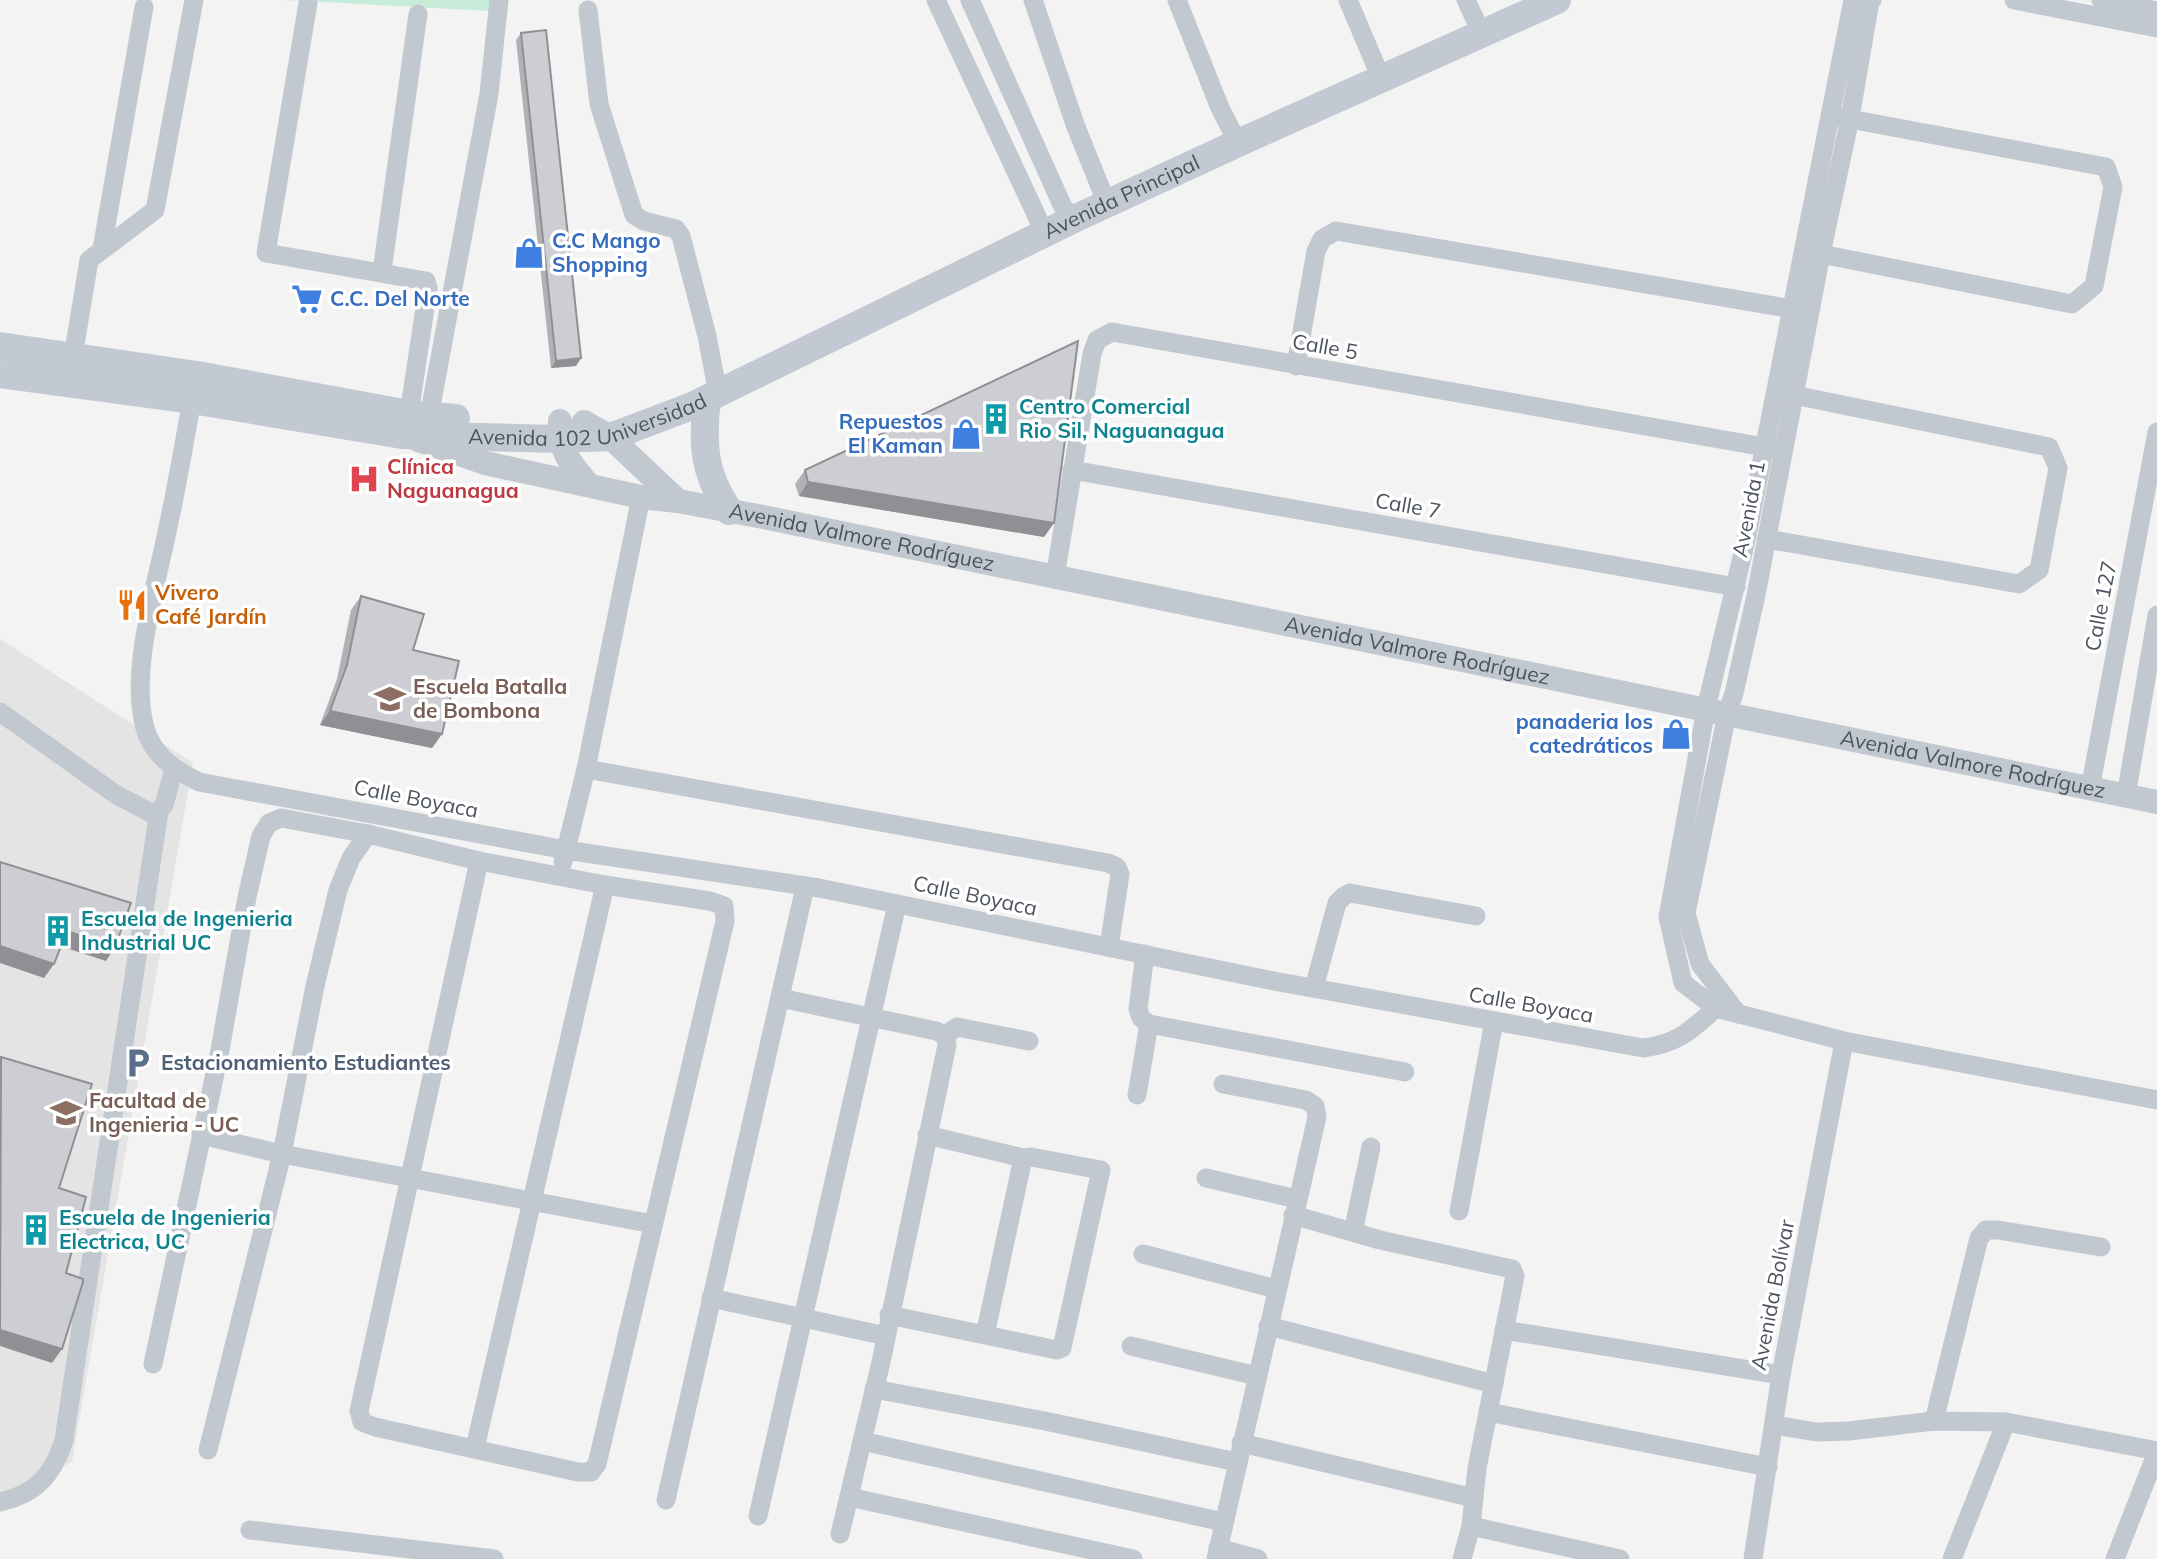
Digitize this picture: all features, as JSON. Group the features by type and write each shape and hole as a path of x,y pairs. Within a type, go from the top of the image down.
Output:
{"main road":[{"name":"Avenida Principal","path":"706,400 1074,219 1557,0"},
{"name":"Avenida 102 Universidad","path":"0,346 73,357 194,388"},
{"name":"Avenida 102 Universidad","path":"0,374 194,388 413,422 568,427 610,437 706,400"},
{"name":"Avenida 102 Universidad","path":"568,427 632,412 706,400"},
{"path":"706,400 708,474 729,511"}],"street":[{"path":"73,357 89,260 155,210 194,0"},
{"path":"413,422 489,94 499,0"},
{"path":"936,0 1044,234"},
{"path":"970,0 1063,207 1074,219"},
{"path":"1033,0 1076,127 1107,204"},
{"path":"1177,0 1220,108 1238,143"},
{"path":"1348,0 1381,78"},
{"path":"1466,0 1482,34"},
{"name":"Avenida 1","path":"1841,117 1853,0"},
{"name":"Avenida 1","path":"1738,1014 1700,964 1686,913 1736,587 1774,448 1841,117 1872,0"},
{"path":"2014,0 2157,29"},
{"path":"2101,0 2157,11"},
{"path":"308,2 266,253 382,271 426,281 428,284 413,422"},
{"path":"102,249 144,7"},
{"path":"588,10 599,103 634,215 644,221 676,229 681,236 707,336 706,400"},
{"path":"382,271 418,14"},
{"path":"1812,254 2072,304 2094,286 2113,187 2106,167 1841,117"},
{"path":"1296,366 1316,251 1322,239 1336,231 1793,309"},
{"name":"Avenida 1","path":"1785,393 1793,309 1812,254"},
{"name":"Calle 5","path":"1055,576 1092,354 1097,340 1112,332 1774,448"},
{"name":"Calle Boyaca","path":"194,388 146,638 141,701 145,728 156,752 174,769 200,782 566,850 805,887 1314,988 1643,1048 1664,1046 1683,1037 1716,1008"},
{"path":"1767,539 2019,584 2039,570 2058,468 2049,447 1785,393"},
{"name":"Avenida Valmore Rodríguez","path":"413,422 485,463 641,497 678,501 1055,576 2157,802"},
{"path":"568,427 568,461 589,485"},
{"name":"Calle 127","path":"2090,789 2157,432"},
{"path":"610,437 678,501"},
{"name":"Avenida 1","path":"1716,1008 1682,983 1668,917 1716,712 1734,693 1767,539 1774,448"},
{"name":"Calle 7","path":"1072,470 1736,587"},
{"path":"560,875 586,769 641,497"},
{"path":"2126,796 2157,615"},
{"path":"0,712 116,794 151,813 159,811"},
{"path":"0,1502 16,1499 40,1484 57,1463 64,1440 159,811 164,805 174,769"},
{"path":"586,769 1108,863 1117,867 1120,874 1109,947"},
{"path":"153,1364 220,1050 247,897 262,831 269,823 281,818 368,834 479,861 605,885 710,901 724,906 725,921 597,1464 591,1472 578,1472 375,1427 362,1422 359,1411 479,861"},
{"path":"208,1450 282,1154 315,986 338,890 351,858 368,834"},
{"path":"475,1448 605,885"},
{"path":"666,1500 805,887"},
{"path":"1314,988 1337,903 1350,893 1476,916"},
{"path":"758,1517 897,904"},
{"path":"1145,954 1138,1009 1141,1018 1149,1024 1405,1072"},
{"path":"780,998 872,1016 945,1035 957,1027 1029,1041"},
{"path":"1716,1008 1844,1041 2157,1100"},
{"path":"1459,1211 1494,1021"},
{"path":"1137,1095 1149,1024"},
{"path":"840,1534 886,1336 947,1045 945,1035"},
{"name":"Avenida Bolívar","path":"1753,1559 1781,1376 1844,1041"},
{"path":"1223,1084 1306,1100 1315,1106 1317,1117 1217,1553 1258,1559"},
{"path":"201,1135 282,1154 653,1224"},
{"path":"889,1315 1057,1350 1062,1348 1101,1176 1101,1170 1096,1168 1023,1158 928,1135"},
{"path":"1353,1232 1371,1147"},
{"path":"985,1335 1023,1158"},
{"path":"1206,1178 1295,1207 1353,1232 1512,1269 1515,1276 1488,1412 1471,1526 1462,1559"},
{"path":"1934,1421 1979,1238 1986,1230 2101,1247"},
{"path":"1143,1254 1276,1289"},
{"path":"712,1298 886,1336"},
{"path":"1268,1326 1494,1384"},
{"path":"1504,1330 1781,1376"},
{"path":"1131,1346 1257,1376"},
{"path":"874,1390 1239,1452 1474,1498"},
{"path":"1488,1412 1768,1467"},
{"path":"1774,1425 1816,1432 1934,1421 2006,1422 2157,1451 2115,1559"},
{"path":"1952,1559 2006,1422"},
{"path":"862,1441 1223,1522"},
{"path":"849,1497 1133,1559"},
{"path":"1471,1526 1620,1559"},
{"path":"250,1530 494,1559"}],"shaded area":[{"name":"Facultad de Ingenieria - UC","path":"0,639 193,763 72,1462 0,1494"}],"green space":[{"path":"285,0 491,0 489,11"}],"building":[{"path":"546,30 581,358 556,361 521,33"},
{"name":"Centro Comercial Rio Sil, Naguanagua","path":"1078,341 1054,523 808,482 805,470"},
{"path":"361,596 424,614 413,650 459,661 442,734 330,711 347,665"},
{"name":"Escuela de Ingenieria Industrial UC","path":"0,862 131,903 115,947 67,931 54,964 0,946"},
{"path":"1,1057 92,1084 59,1188 86,1197 66,1273 83,1279 83,1282 62,1349 0,1330"}],"place":[{"name":"C.C Mango Shopping","path":"529,253"},
{"name":"C.C. Del Norte","path":"307,299"},
{"name":"Centro Comercial Rio Sil, Naguanagua","path":"996,419"},
{"name":"Repuestos El Kaman","path":"966,434"},
{"name":"Clínica Naguanagua","path":"364,479"},
{"name":"Vivero Café Jardín","path":"132,605"},
{"name":"Escuela Batalla de Bombona","path":"390,699"},
{"name":"panaderia los catedráticos","path":"1676,734"},
{"name":"Escuela de Ingenieria Industrial UC","path":"58,931"},
{"name":"Estacionamiento Estudiantes","path":"138,1063"},
{"name":"Facultad de Ingenieria - UC","path":"66,1113"},
{"name":"Escuela de Ingenieria Electrica, UC","path":"36,1230"}]}
